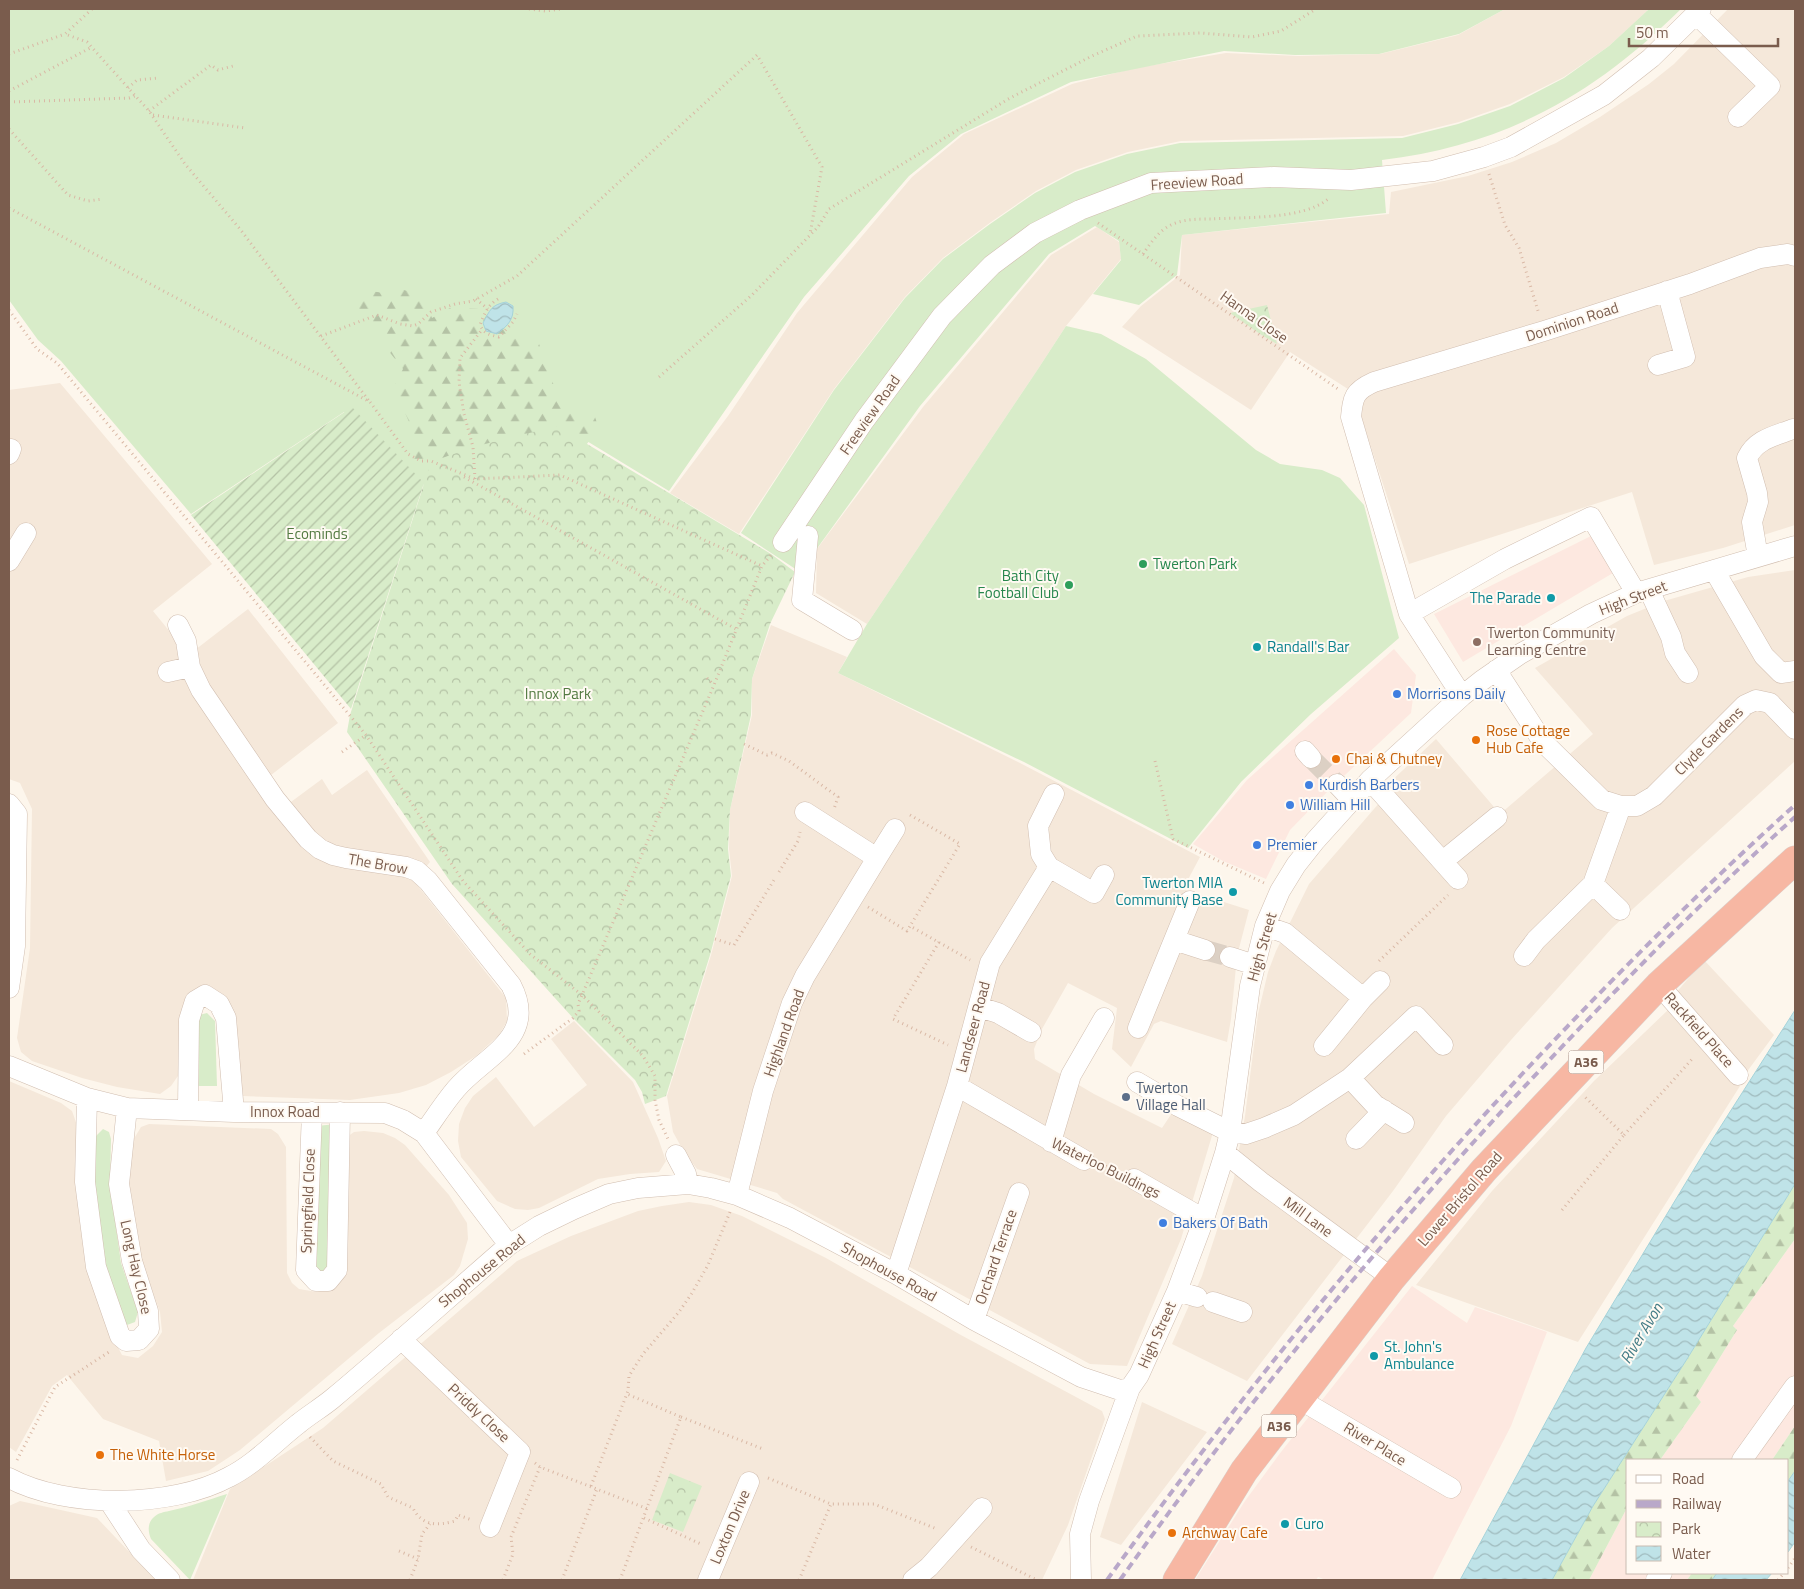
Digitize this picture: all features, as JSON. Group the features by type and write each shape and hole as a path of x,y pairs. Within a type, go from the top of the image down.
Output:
{"highway":[{"name":"Lower Bristol Road","path":"1177,1580 1244,1471 1392,1278 1484,1170 1659,986 1795,860"}],"street":[{"path":"1698,11 1770,86 1738,118"},
{"name":"Freeview Road","path":"800,537 864,421 942,316 992,265 1035,233 1080,210 1151,184 1274,177 1350,180 1433,171 1484,157 1511,147 1604,95 1650,58 1698,11"},
{"name":"Dominion Road","path":"1353,399 1364,386 1374,382 1544,331 1760,258 1788,254 1795,256"},
{"path":"1658,365 1685,357 1667,291"},
{"path":"1353,399 1351,417 1409,614 1462,696"},
{"path":"1758,557 1752,522 1758,502 1757,493 1747,458 1752,449 1763,440 1793,430"},
{"path":"1409,614 1505,560 1591,517 1671,637 1675,653 1688,673"},
{"path":"9,561 26,532"},
{"path":"800,537 802,600 852,630"},
{"name":"High Street","path":"1080,1580 1080,1534 1089,1501 1130,1388 1139,1375 1177,1291 1204,1219 1225,1153 1230,1132 1255,964 1265,926 1280,890 1296,865 1370,780 1462,696 1520,654 1591,614 1642,591 1795,546"},
{"path":"1714,570 1764,656 1781,673 1795,672"},
{"name":"The Brow","path":"178,625 186,641 190,667 201,690 275,798 308,838 320,849 332,855 406,866 428,880 511,985 517,997 520,1013 515,1030 505,1046 456,1089 424,1133"},
{"path":"168,672 190,667"},
{"path":"1496,670 1543,742 1602,800 1621,806 1593,884 1536,940 1524,956"},
{"name":"Clyde Gardens","path":"1621,806 1637,806 1654,796 1745,705 1756,700 1770,704 1795,729"},
{"path":"1370,780 1458,879"},
{"path":"1337,784 1352,800"},
{"path":"1054,794 1038,826 1041,854 1049,867 1094,893 1104,875"},
{"path":"9,804 17,814 15,946 9,988"},
{"path":"805,812 877,858"},
{"path":"1443,861 1497,817"},
{"name":"Highland Road","path":"737,1195 763,1091 792,1003 805,976 895,829"},
{"name":"Landseer Road","path":"896,1274 957,1086 990,963 1049,867"},
{"path":"1593,884 1620,910"},
{"path":"1138,1028 1190,901"},
{"path":"1265,926 1285,933 1363,998"},
{"path":"1174,940 1205,950"},
{"path":"1230,958 1255,964"},
{"path":"1324,1046 1363,998 1379,971"},
{"name":"Rackfield Place","path":"1659,986 1738,1075"},
{"path":"188,1109 189,1020 195,1001 205,995 219,1004 226,1018 234,1112"},
{"path":"979,1007 998,1013 1031,1032"},
{"path":"1137,1082 1178,1106 1230,1132 1246,1134 1294,1115 1350,1078 1416,1016 1443,1045"},
{"path":"1051,1142 1071,1075 1104,1018"},
{"name":"Innox Road","path":"9,1066 87,1098 127,1108 234,1112 385,1113 403,1120 424,1133 510,1245"},
{"path":"1350,1078 1375,1105 1404,1123"},
{"name":"Waterloo Buildings","path":"957,1086 1084,1160"},
{"path":"87,1098 84,1182 96,1267 120,1336 126,1341"},
{"name":"Long Hay Close","path":"126,1341 139,1340 149,1329 148,1311 132,1261 119,1184 127,1108"},
{"path":"1356,1139 1384,1110"},
{"name":"Springfield Close","path":"312,1112 306,1270 316,1281 328,1281 337,1270 340,1112"},
{"name":"Mill Lane","path":"1225,1153 1261,1182 1392,1278"},
{"path":"676,1155 686,1174 688,1184"},
{"name":"Waterloo Buildings","path":"1134,1179 1204,1219"},
{"name":"Shophouse Road","path":"11,1477 40,1492 76,1499 109,1501 152,1498 193,1491 230,1477 331,1400 510,1245 539,1226 609,1194 638,1188 688,1184 737,1195 790,1218 896,1274 974,1320 1081,1376 1120,1390 1130,1388"},
{"name":"Orchard Terrace","path":"974,1320 1019,1193"},
{"path":"1177,1291 1242,1312"},
{"name":"Priddy Close","path":"401,1340 520,1452 490,1527"},
{"path":"1743,1459 1795,1386"},
{"name":"River Place","path":"1299,1399 1451,1488"},
{"name":"Loxton Drive","path":"716,1578 719,1552 755,1479"},
{"path":"109,1501 141,1550 170,1580"},
{"path":"913,1580 929,1567 982,1508"}],"path":[{"path":"9,54 65,34 92,9"},
{"path":"530,9 545,11 562,9"},
{"path":"659,377 752,294 818,227 829,209 1010,98 1137,36 1200,34 1252,37 1281,31 1316,9"},
{"path":"65,34 87,42 149,110 185,164 240,229 408,454 421,461 431,461 475,480 560,475 762,566"},
{"path":"9,91 92,47"},
{"path":"321,336 377,315 400,324 413,326 431,312 455,304 473,301 517,276 757,55 822,167 810,234"},
{"path":"149,110 211,65 218,70 233,66"},
{"path":"128,88 137,80 159,78"},
{"path":"9,102 129,98 135,96"},
{"path":"152,114 245,128"},
{"path":"9,129 68,194 88,201 103,199"},
{"path":"1143,254 1155,238 1170,225 1193,219 1282,215 1313,208 1327,200 1334,190 1335,179"},
{"path":"1492,182 1505,225 1519,248 1544,331"},
{"path":"9,208 370,402"},
{"name":"Hanna Close","path":"1098,223 1353,399"},
{"path":"476,299 488,308"},
{"path":"498,300 488,308 480,325 482,331 499,337 513,322 517,314"},
{"path":"9,310 37,349 57,363 366,735 463,881 530,954 582,995 643,1056 655,1076 655,1100 659,1120 676,1155"},
{"path":"475,480 473,447 464,414 459,382 460,358 481,331"},
{"path":"450,469 736,629"},
{"path":"573,1018 579,1011 578,1004 714,685 762,566 800,537"},
{"path":"707,678 714,685"},
{"path":"342,752 366,735"},
{"path":"744,744 768,755 772,753 790,761 838,797 827,826"},
{"path":"1155,761 1174,839 1280,890"},
{"path":"853,897 908,931 960,844 905,812 895,829"},
{"path":"779,872 798,841"},
{"path":"1379,971 1461,882 1458,879"},
{"path":"714,939 734,945 774,880"},
{"path":"910,926 977,964 990,963"},
{"path":"939,942 893,1019 966,1053"},
{"path":"531,1042 533,1047"},
{"path":"1562,1210 1624,1135 1694,1057"},
{"path":"1569,1079 1591,1104 1624,1135"},
{"name":"Waterloo Buildings","path":"1084,1160 1091,1160 1134,1179"},
{"path":"591,1486 627,1394 629,1376 643,1354 679,1312 692,1293 708,1265 737,1195"},
{"path":"11,1477 55,1387 126,1341"},
{"path":"627,1394 763,1449"},
{"path":"620,1580 681,1417"},
{"path":"298,1424 333,1461 381,1484 388,1497 413,1508 417,1517 430,1524 422,1534 418,1558 410,1580"},
{"path":"503,1580 513,1554 511,1537 542,1468 648,1509"},
{"path":"755,1479 831,1504 874,1504 939,1530 954,1539"},
{"path":"562,1580 597,1489"},
{"path":"798,1580 831,1504"},
{"path":"644,1518 719,1552"},
{"path":"399,1551 418,1558"},
{"path":"994,1559 1037,1580"}],"shaded area":[{"path":"1505,9 1647,9 1647,11 1609,46 1564,77 1510,104 1459,122 1403,136 1181,141 1128,152 1076,170 1036,191 991,222 943,258 905,297 834,389 739,534 670,493 728,416 797,313 912,177 964,134 1072,84 1135,68 1226,53 1298,56 1380,54 1458,35"},
{"path":"1728,9 1795,9 1795,525 1723,548 1654,565 1632,492 1409,564 1359,410 1362,398 1290,352 1251,410 1122,327 1141,306 1180,275 1182,235 1389,214 1391,192 1468,176 1512,162 1556,143 1600,117 1649,84 1674,64"},
{"path":"1097,227 1119,242 1121,259 1066,326 867,624 816,593 817,549 923,407 1051,255"},
{"path":"60,383 212,564 153,611 179,643 182,660 248,609 338,723 257,786 276,813 322,779 332,795 367,770 430,862 414,881 506,998 507,1021 499,1035 476,1056 451,1072 426,1085 399,1093 350,1100 243,1096 232,1017 206,989 180,1073 171,1086 160,1094 117,1087 82,1078 32,1061 21,1052 17,1038 30,948 32,809 20,783 9,779 9,390"},
{"path":"1593,535 1613,573 1463,662 1434,614"},
{"path":"1795,570 1795,761 1612,928 1511,1040 1446,1116 1393,1191 1247,1381 1172,1344 1202,1276 1234,1178 1245,1116 1258,1014 1268,972 1276,951 1309,884 1387,794 1386,786 1436,739 1500,814 1593,734 1535,668 1627,616 1664,601 1748,577"},
{"path":"771,625 847,657 838,673 1020,763 1200,857 1183,889 1249,910 1237,956 1227,1042 1161,1021 1154,1024 1131,1067 1112,1049 1117,1008 1068,983 1042,1029 1034,1049 1035,1059 1094,1094 1162,1128 1172,1113 1214,1129 1181,1239 1127,1366 1090,1364 783,1199 777,1193 697,1169 684,1152 673,1132 667,1096 711,955 732,876 729,849 730,810 752,715 752,679"},
{"path":"1394,649 1416,675 1411,713 1329,790 1290,830 1266,879 1223,861 1193,844 1247,780"},
{"path":"1704,960 1774,1035 1746,1073 1675,994"},
{"path":"1669,1009 1740,1086 1578,1342 1416,1285 1492,1191 1594,1081"},
{"path":"574,1021 633,1082 666,1161 659,1172 598,1179 539,1208 528,1210 515,1209 497,1201 461,1157 458,1141 459,1124 465,1108 473,1096 496,1077 534,1127 587,1085 551,1039"},
{"path":"9,1081 61,1103 72,1111 78,1128 114,1340 122,1355 138,1358 153,1346 162,1332 160,1312 142,1262 129,1183 132,1142 141,1127 149,1124 271,1129 278,1134 286,1147 287,1273 292,1283 299,1289 317,1292 326,1289 347,1137 354,1132 364,1131 383,1133 395,1138 405,1145 449,1195 467,1223 468,1239 460,1266 454,1275 379,1333 240,1450 208,1471 166,1481 159,1441 103,1419 67,1375 52,1386 16,1452 9,1447"},
{"path":"689,1202 711,1205 742,1216 826,1258 959,1334 1102,1411 1105,1419 1068,1525 1042,1580 193,1580 230,1489 323,1428 517,1261 571,1236 638,1211"},
{"path":"1795,1239 1795,1426 1773,1459 1661,1459 1701,1402 1696,1396 1737,1330 1733,1326"},
{"path":"1412,1286 1467,1323 1475,1307 1547,1332 1511,1426 1432,1580 1326,1580 1318,1577 1316,1580 1195,1580 1245,1501 1281,1452"},
{"path":"1142,1402 1207,1432 1121,1545 1100,1537"},
{"path":"20,1501 97,1518 156,1580 9,1580 9,1506"},
{"path":"1626,1510 1626,1574 1691,1574 1687,1580 1589,1580"}],"green space":[{"path":"9,9 1505,9 1459,34 1379,54 1295,55 1224,51 1071,82 961,134 909,176 804,297 669,491 572,432 424,483 344,412 191,514 61,361 38,340 9,300"},
{"path":"1649,9 1681,9 1648,40 1581,91 1545,111 1508,128 1468,142 1427,153 1382,160 1386,213 1182,235 1177,275 1139,305 1093,294 1121,260 1119,241 1095,226 1049,254 920,406 800,572 741,533 834,390 905,298 943,259 1035,193 1075,172 1127,154 1180,143 1402,138 1458,124 1510,106 1564,78 1609,46"},
{"path":"395,287 419,296 426,304 432,318 450,308 481,309 493,317 513,338 538,341 558,397 577,418 595,417 599,429 582,450 425,491 420,472 413,463 418,443 394,387 403,369 372,330 355,302 361,290 385,293"},
{"path":"1267,305 1277,344 1230,313"},
{"name":"Twerton Park","path":"1066,326 1101,334 1146,359 1256,450 1280,464 1322,470 1340,478 1364,505 1399,638 1311,714 1241,782 1188,848 1024,762 838,673 867,624"},
{"name":"Ecominds","path":"352,407 424,483 351,709 191,515"},
{"name":"Innox Park","path":"557,426 771,554 795,572 770,624 752,679 751,715 730,810 728,849 731,876 710,955 666,1096 645,1104 642,1092 635,1080 573,1018 452,884 347,732 350,715 431,462 473,447"},
{"path":"207,1013 215,1021 217,1086 198,1086 199,1015"},
{"path":"337,1124 327,1275 311,1271 316,1126"},
{"path":"103,1129 109,1132 111,1139 110,1185 121,1263 138,1312 135,1322 127,1325 122,1320 104,1264 93,1184 95,1137"},
{"path":"1795,1184 1795,1239 1733,1326 1737,1330 1696,1396 1701,1402 1661,1459 1626,1459 1626,1510 1589,1580 1552,1580 1593,1506 1687,1359"},
{"path":"1795,1426 1795,1471 1789,1480 1789,1459 1773,1459"},
{"path":"670,1473 702,1486 683,1532 652,1520"},
{"path":"227,1494 190,1580 151,1539 149,1531 150,1522 161,1513"},
{"path":"1691,1574 1716,1574 1712,1580 1687,1580"}],"water":[{"path":"506,302 513,306 509,322 497,334 486,331 483,323 489,311 497,305"},
{"name":"River Avon","path":"1795,1010 1795,1184 1687,1359 1593,1506 1552,1580 1460,1580 1586,1348 1705,1151"},
{"path":"1795,1471 1795,1542 1789,1551 1789,1480"},
{"path":"1716,1574 1771,1574 1766,1580 1712,1580"}],"tunnel":[{"path":"1311,758 1337,784"},
{"path":"1205,950 1230,957"}],"railway":[{"path":"1107,1580 1205,1448 1307,1319 1468,1132 1623,970 1690,903 1795,805"},
{"path":"1120,1580 1218,1447 1269,1382 1429,1192 1540,1070 1633,973 1729,878 1795,817"}],"place":[{"name":"Twerton Park","path":"1143,564"},
{"name":"Bath City Football Club","path":"1069,585"},
{"name":"The Parade","path":"1551,598"},
{"name":"Twerton Community Learning Centre","path":"1477,642"},
{"name":"Randall's Bar","path":"1257,647"},
{"name":"Morrisons Daily","path":"1397,694"},
{"name":"Rose Cottage Hub Cafe","path":"1476,740"},
{"name":"Chai & Chutney","path":"1336,759"},
{"name":"Kurdish Barbers","path":"1309,785"},
{"name":"William Hill","path":"1290,805"},
{"name":"Premier","path":"1257,845"},
{"name":"Twerton MIA Community Base","path":"1233,892"},
{"name":"Twerton Village Hall","path":"1126,1097"},
{"name":"Bakers Of Bath","path":"1163,1223"},
{"name":"St. John's Ambulance","path":"1374,1356"},
{"name":"The White Horse","path":"100,1455"},
{"name":"Curo","path":"1285,1524"},
{"name":"Archway Cafe","path":"1172,1533"}]}
